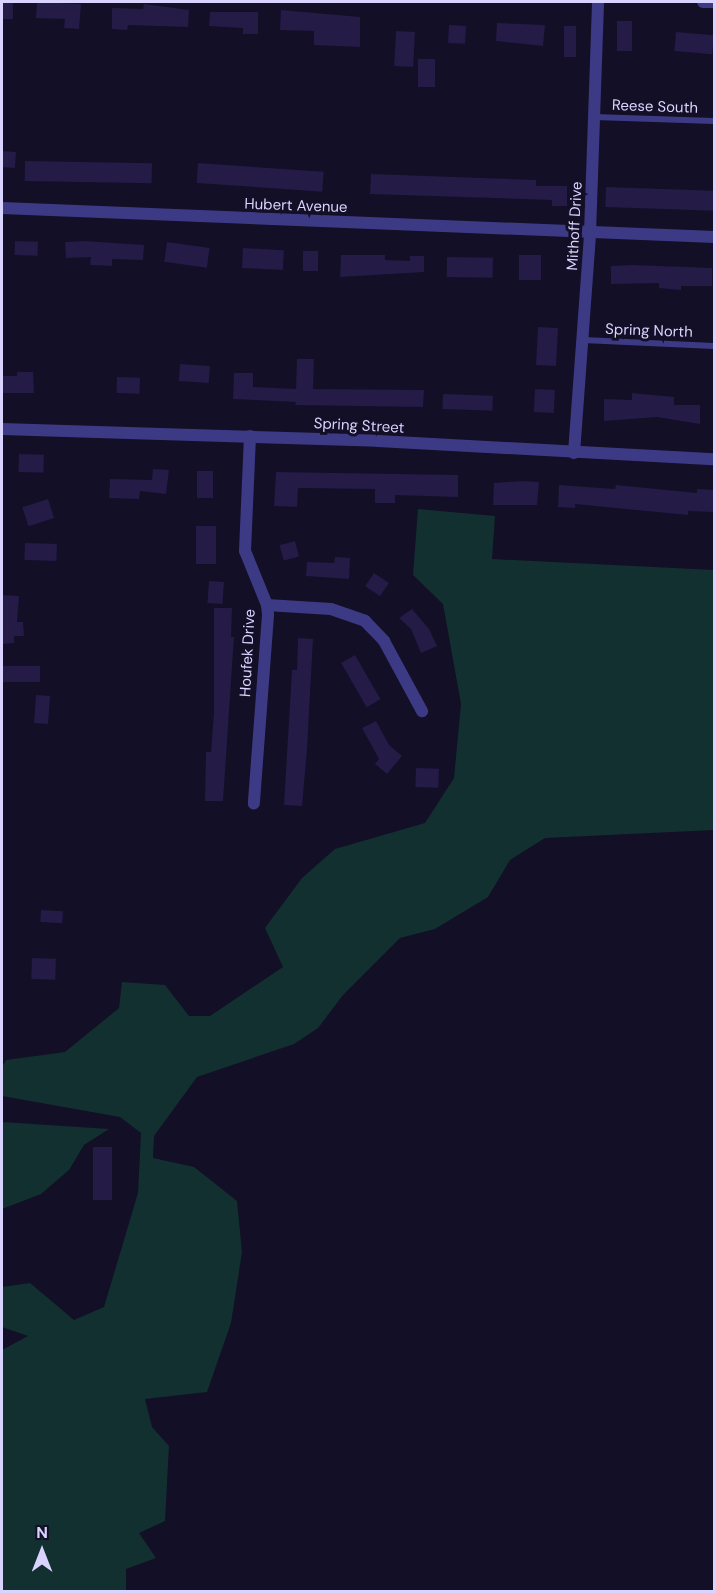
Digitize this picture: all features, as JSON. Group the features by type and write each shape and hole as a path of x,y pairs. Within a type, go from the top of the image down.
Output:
{"street":[{"name":"Mithoff Drive","path":"574,453 590,233 598,2"},
{"path":"703,2 714,2"},
{"name":"Hubert Avenue","path":"2,208 714,237"},
{"name":"Spring Street","path":"2,429 250,436 714,459"},
{"name":"Houfek Drive","path":"250,436 245,551 267,605 255,803"},
{"path":"267,605 331,609 365,621 384,641 422,711"}],"lane":[{"name":"Reese South","path":"594,117 714,121"},
{"name":"Spring North","path":"583,340 714,346"}],"green space":[{"path":"418,509 495,516 492,559 714,570 714,830 545,838 510,860 488,897 435,929 400,938 343,995 318,1028 294,1044 197,1077 154,1136 153,1158 194,1167 237,1201 242,1252 231,1323 207,1392 145,1399 152,1427 169,1446 165,1521 139,1533 156,1558 126,1569 126,1591 2,1591 2,1350 28,1336 2,1327 2,1287 30,1283 74,1320 104,1307 138,1193 141,1133 120,1117 2,1096 2,1067 6,1060 65,1052 119,1008 122,982 165,985 189,1016 210,1016 283,967 265,928 302,878 335,849 425,823 454,778 461,704 443,604 413,575"},
{"path":"2,1122 109,1129 84,1145 69,1170 41,1194 2,1209"}],"building":[{"path":"2,2 13,2 13,19 2,19"},
{"path":"37,2 81,4 79,29 64,28 65,19 36,18"},
{"path":"144,4 189,10 188,27 128,25 127,30 112,29 112,8 143,9"},
{"path":"281,10 360,17 360,47 314,45 314,31 280,30"},
{"path":"210,12 258,12 258,34 243,34 243,28 209,26"},
{"path":"617,21 632,21 632,51 617,51"},
{"path":"497,23 545,25 543,46 496,41"},
{"path":"449,25 466,26 465,44 448,43"},
{"path":"564,26 576,26 576,57 564,57"},
{"path":"396,31 415,32 413,67 394,66"},
{"path":"676,32 714,35 712,54 674,51"},
{"path":"418,59 435,59 435,87 418,87"},
{"path":"2,151 16,152 15,168 2,167"},
{"path":"25,161 152,163 152,183 25,181"},
{"path":"198,163 324,172 322,192 197,183"},
{"path":"371,174 536,180 536,186 567,186 567,206 552,206 552,200 370,194"},
{"path":"606,187 714,191 713,211 605,207"},
{"path":"15,241 38,242 37,256 15,255"},
{"path":"65,242 144,245 143,260 112,259 112,266 90,265 91,257 66,258"},
{"path":"167,242 210,248 207,268 164,262"},
{"path":"243,248 284,250 283,270 242,268"},
{"path":"303,251 318,251 318,271 303,271"},
{"path":"341,255 385,255 385,260 410,261 410,256 424,256 424,272 340,277"},
{"path":"519,255 541,255 541,280 519,280"},
{"path":"447,257 493,258 493,278 447,277"},
{"path":"611,266 712,268 712,286 681,286 681,290 659,288 659,283 611,284"},
{"path":"538,327 558,328 556,366 536,365"},
{"path":"297,359 314,359 313,389 424,390 423,407 295,405 296,402 233,399 234,373 253,373 253,387 296,389"},
{"path":"180,364 210,366 209,383 179,381"},
{"path":"17,372 33,372 34,393 2,393 2,376 17,376"},
{"path":"117,377 140,378 139,394 116,393"},
{"path":"535,389 555,390 554,413 534,412"},
{"path":"632,393 674,397 674,405 700,405 700,424 657,417 604,421 604,399 632,400"},
{"path":"443,394 493,396 492,411 442,409"},
{"path":"19,454 44,455 43,473 18,472"},
{"path":"153,469 169,470 166,494 140,491 139,499 109,498 110,479 152,480"},
{"path":"197,471 213,471 213,498 197,498"},
{"path":"276,472 458,475 458,497 395,495 395,503 375,503 375,489 298,488 297,507 274,506"},
{"path":"539,482 537,505 493,505 494,483"},
{"path":"559,485 615,489 616,485 697,493 697,489 714,490 713,512 688,511 688,515 575,504 575,508 558,507"},
{"path":"48,499 54,518 29,526 22,507"},
{"path":"196,526 216,526 216,564 196,564"},
{"path":"295,541 299,556 284,561 280,545"},
{"path":"25,543 57,544 56,561 24,560"},
{"path":"335,557 350,558 349,579 306,576 307,562 334,563"},
{"path":"374,573 389,583 380,596 365,586"},
{"path":"209,581 224,582 222,604 207,603"},
{"path":"2,595 19,596 17,622 23,622 24,636 14,636 14,643 2,644"},
{"path":"214,608 232,608 231,637 234,637 223,801 205,801 206,752 211,752 214,713"},
{"path":"412,609 429,629 437,646 421,653 411,629 399,618"},
{"path":"298,638 313,639 302,806 284,805 292,670 297,670"},
{"path":"355,655 381,699 367,707 341,663"},
{"path":"2,666 40,666 40,682 2,682"},
{"path":"36,695 50,696 48,724 34,723"},
{"path":"376,721 389,745 402,756 387,774 375,764 379,759 362,728"},
{"path":"416,768 439,769 438,788 415,787"},
{"path":"41,910 63,911 62,923 40,922"},
{"path":"32,958 56,959 55,980 31,979"},
{"path":"93,1147 112,1147 112,1200 93,1200"}]}
